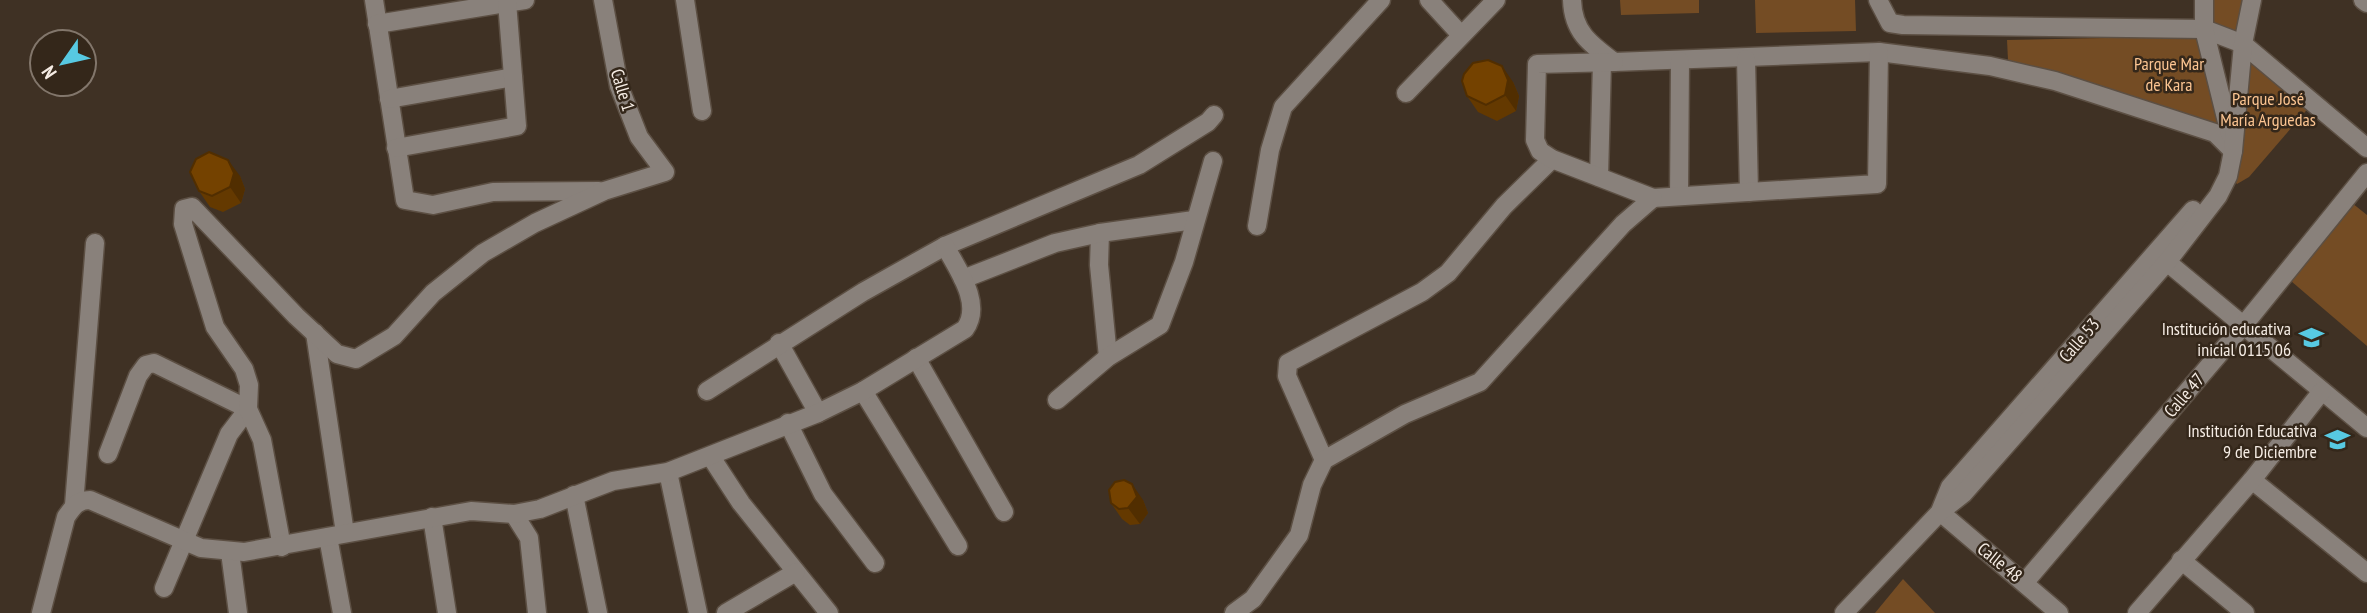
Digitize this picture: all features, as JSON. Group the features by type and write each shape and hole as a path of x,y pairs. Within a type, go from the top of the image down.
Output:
{"street":[{"path":"374,0 405,200 417,205 433,205 493,192 604,191"},
{"path":"377,24 526,0"},
{"name":"Calle 1","path":"603,0 619,86 639,137 665,173 604,191"},
{"path":"685,0 702,111"},
{"path":"1257,226 1270,149 1283,107 1381,0"},
{"path":"1429,0 1461,35"},
{"path":"1406,93 1496,0"},
{"path":"1572,0 1573,16 1584,40 1608,62"},
{"path":"1878,0 1890,23 2204,29 2244,44 2367,148"},
{"name":"Calle 53","path":"2204,0 2204,29 2233,151"},
{"name":"Calle 53","path":"1844,613 1940,512 1963,494 2167,262 2218,196 2228,176 2233,151 2244,44 2252,0"},
{"path":"396,148 517,126 507,2"},
{"path":"1879,52 1877,184 1653,198 1552,159 1540,151 1535,140 1537,64 1746,59 1879,52 1990,66 2055,81 2215,133 2233,151"},
{"path":"1746,59 1749,192"},
{"path":"1679,196 1680,61"},
{"path":"1599,177 1608,62"},
{"path":"389,99 513,77"},
{"path":"707,391 779,343 945,246 1139,165 1208,122 1214,115"},
{"path":"1324,460 1287,376 1288,363 1422,292 1448,273 1504,206 1552,159"},
{"path":"1057,400 1108,357 1160,325 1184,261 1213,161"},
{"name":"Calle 47","path":"2025,582 2243,326 2367,173"},
{"name":"Calle 53","path":"1940,512 1950,488 2208,193 2228,176"},
{"path":"282,547 262,440 248,410 249,386 244,369 215,327 183,224 181,214 186,206 192,206 337,354 356,359 394,336 433,293 483,253 535,223 604,191"},
{"path":"1234,613 1253,599 1299,535 1312,485 1324,460 1405,414 1480,382 1623,224 1653,198"},
{"path":"963,279 1055,243 1100,233 1194,220"},
{"path":"1100,233 1099,265 1108,357"},
{"path":"41,613 66,517 74,505 95,243"},
{"path":"74,505 90,500 182,542 230,552 282,547 471,511 514,514 540,509 613,481 668,472 818,413 863,391 965,330 973,318 963,279 945,246"},
{"path":"2167,262 2367,428"},
{"path":"315,333 342,613"},
{"path":"779,343 818,413"},
{"path":"916,358 1004,512"},
{"path":"108,454 138,376 146,365 154,363 248,410"},
{"path":"863,391 958,546"},
{"path":"2137,613 2252,480 2322,391"},
{"path":"164,588 229,434 248,410"},
{"path":"789,423 823,495 875,563"},
{"path":"711,457 741,503 829,613"},
{"path":"668,472 698,613"},
{"path":"2252,480 2367,573"},
{"path":"573,495 598,613"},
{"name":"Calle 48","path":"1940,512 2059,613"},
{"path":"514,514 529,538 537,613"},
{"path":"432,517 447,613"},
{"path":"230,552 238,613"},
{"path":"2181,561 2245,613"},
{"path":"726,613 796,572"}],"green space":[{"path":"1620,0 1699,0 1699,13 1621,15"},
{"path":"1755,0 1855,0 1856,31 1756,33"},
{"path":"2210,0 2246,0 2237,36 2208,27"},
{"name":"Parque Mar de Kara","path":"2200,36 2223,129 2008,60 2007,40"},
{"name":"Parque José María Arguedas","path":"2244,50 2311,105 2249,177 2237,184 2232,179"},
{"path":"2352,203 2367,215 2367,346 2291,281"},
{"path":"1903,579 1935,613 1875,613"}],"building":[{"path":"1488,60 1502,66 1508,80 1505,95 1486,105 1467,96 1462,81 1473,63"},
{"path":"209,152 228,160 234,173 230,187 212,196 199,191 190,172 196,159"},
{"path":"1124,480 1132,484 1137,497 1128,508 1119,509 1111,503 1109,490 1115,482"}],"place":[{"name":"Institución educativa inicial 0115 06","path":"2311,338"},
{"name":"Institución Educativa 9 de Diciembre","path":"2337,440"}]}
